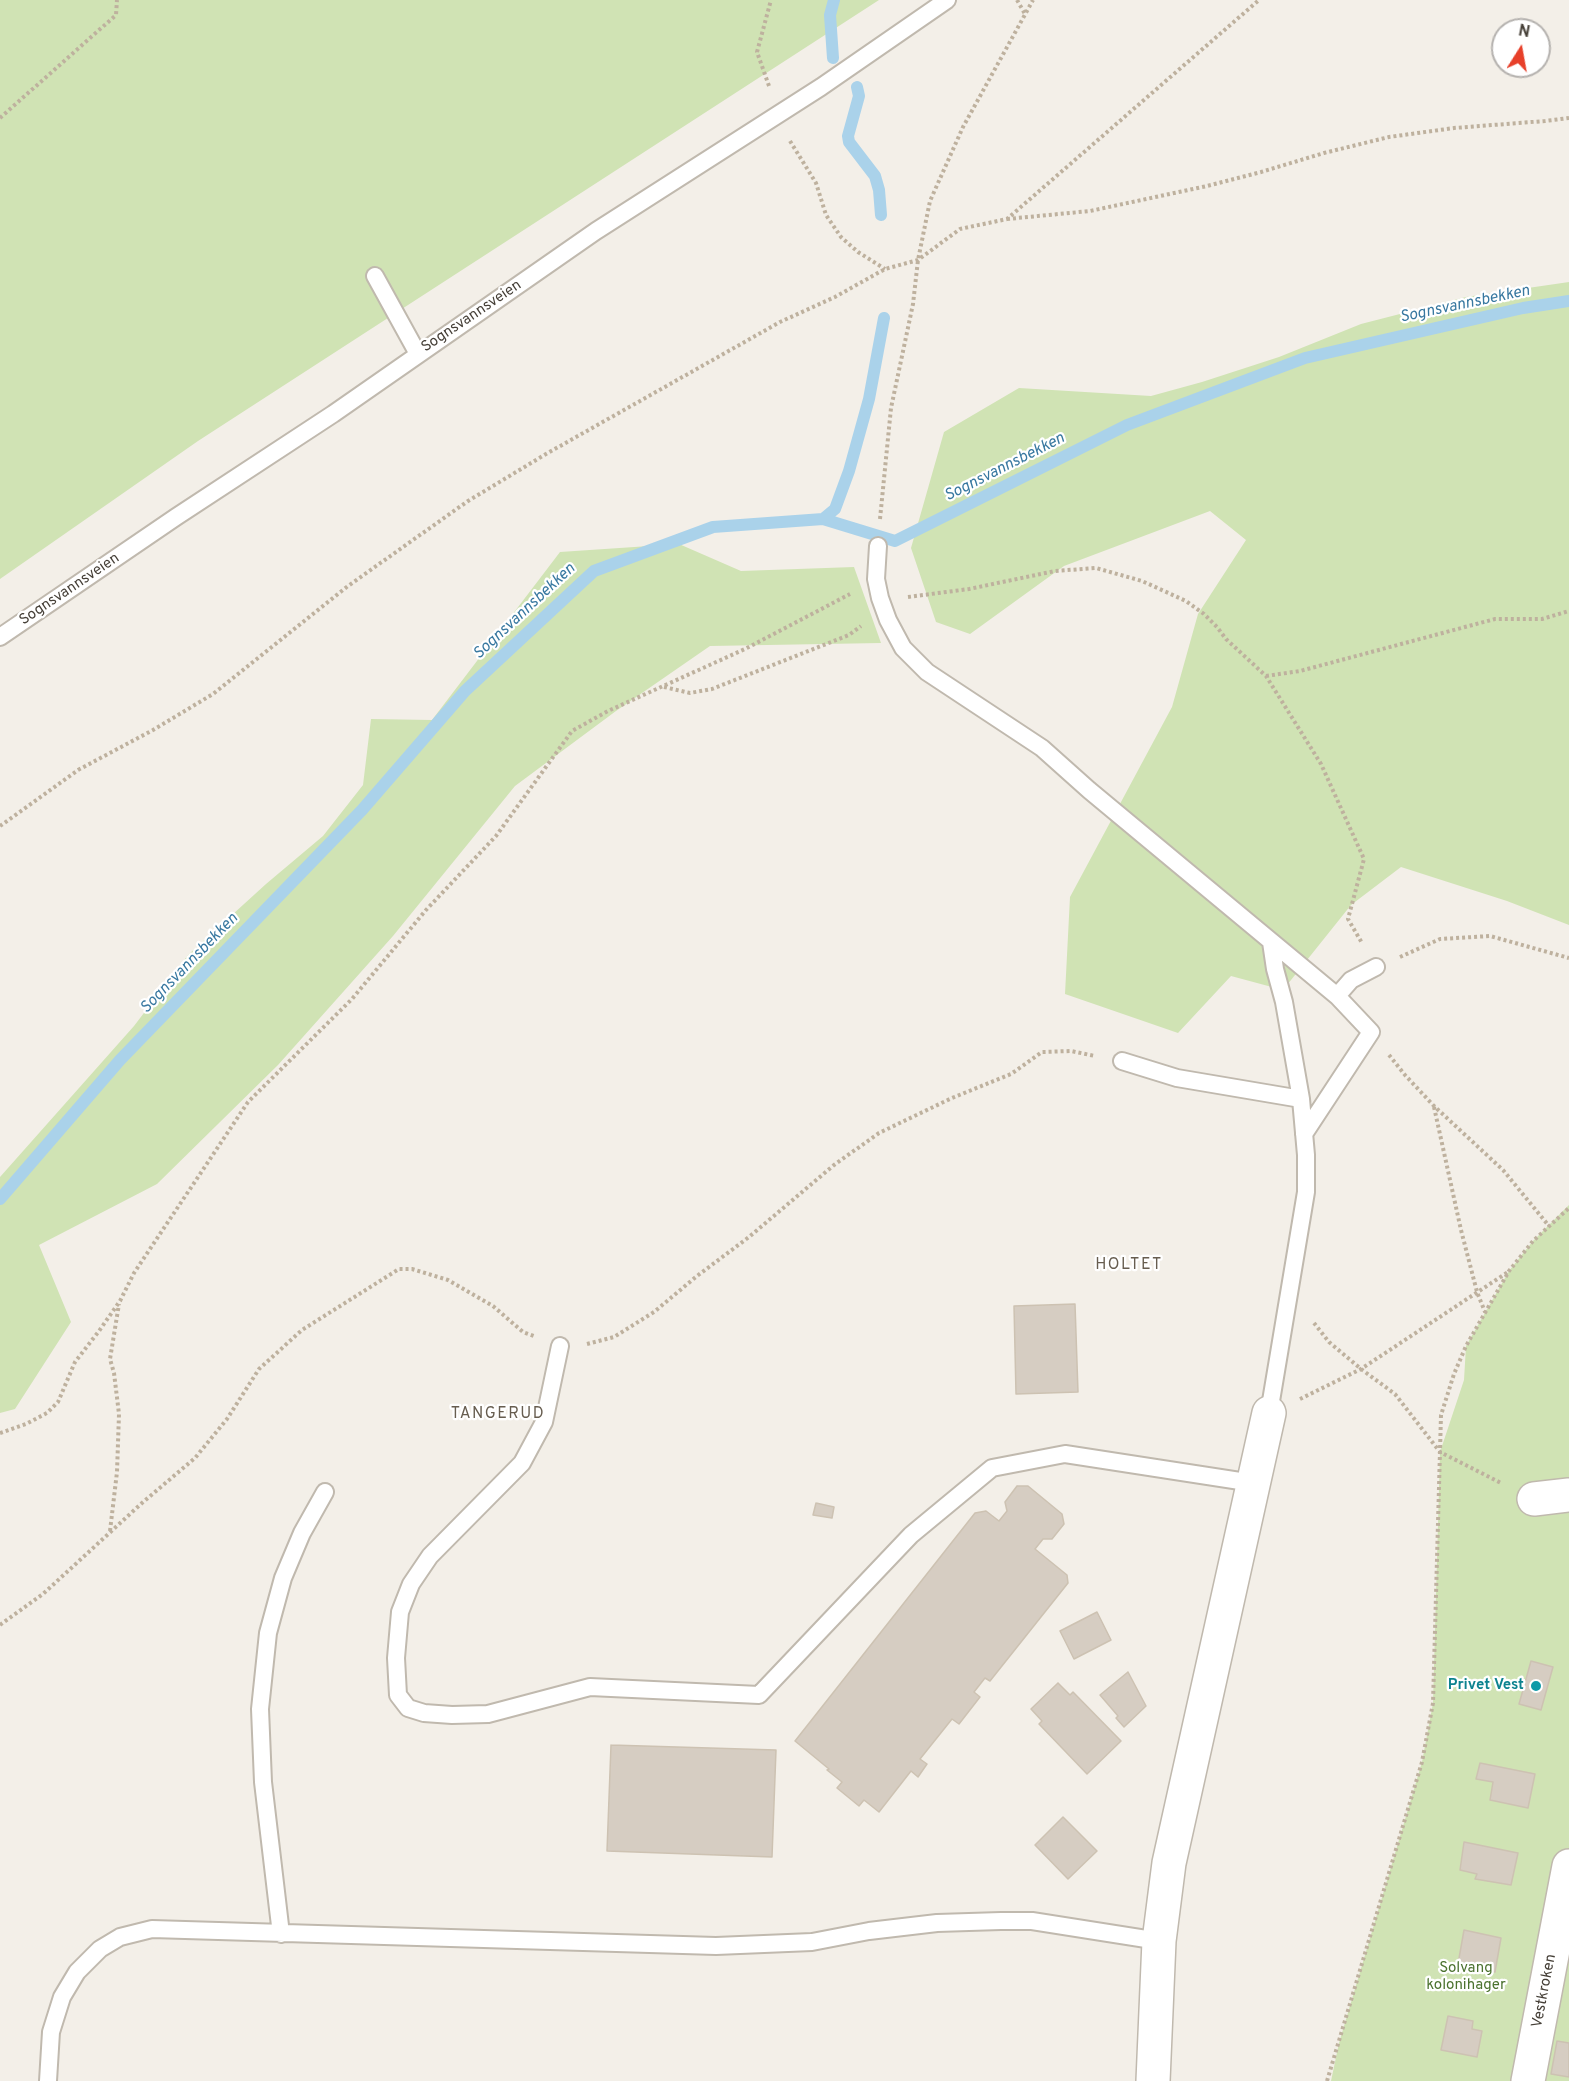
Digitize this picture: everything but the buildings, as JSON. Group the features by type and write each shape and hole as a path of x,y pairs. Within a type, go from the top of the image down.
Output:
{"street":[{"path":"1153,2081 1159,1941 1169,1863 1269,1413"},
{"path":"1534,1499 1569,1495"},
{"name":"Vestkroken","path":"1528,2081 1569,1866"}],"lane":[{"name":"Sognsvannsveien","path":"0,637 333,414 596,231 831,81 947,0"},
{"path":"375,276 418,354"},
{"path":"878,546 876,579 888,620 903,648 927,672 1042,748 1089,790 1337,996 1371,1032 1304,1134"},
{"path":"1269,1413 1306,1192 1301,1099 1271,942"},
{"path":"1337,996 1351,980 1376,967"},
{"path":"1122,1061 1177,1078 1301,1099"},
{"path":"560,1346 544,1422 522,1463 430,1556 411,1584 400,1612 396,1658 398,1695 408,1708 424,1713 488,1714 590,1687 759,1695 911,1535 992,1468 1065,1454 1252,1483"},
{"path":"281,1934 263,1782 261,1698 267,1633 283,1578 302,1533 325,1492"},
{"path":"48,2081 51,2032 62,1996 76,1972 100,1949 120,1937 152,1929 716,1946 812,1942 869,1931 937,1923 1032,1921 1159,1941"}],"path":[{"path":"0,118 116,15 117,0"},
{"path":"771,0 757,52 791,144 816,183 826,215 842,237 858,252 885,269"},
{"path":"1017,0 1025,14"},
{"path":"879,528 891,408 913,304 918,260 930,201 947,161 1033,0"},
{"path":"1008,219 1259,0"},
{"path":"0,825 78,770 153,730 213,694 348,586 468,501 546,454 770,328 835,297 885,269 918,260 960,229 1008,219 1090,211 1261,172 1389,137 1454,128 1569,118"},
{"path":"0,1432 26,1424 47,1413 58,1402 75,1362 120,1301 134,1273 248,1102 352,999 426,910 496,836 572,731 608,711 745,649 849,594 880,598 922,597 1055,571 1096,568 1142,581 1186,601 1217,627 1226,639 1266,676 1322,764 1364,860 1348,919 1376,967 1440,939 1490,936 1569,958"},
{"path":"1266,676 1300,671 1496,620 1542,619 1569,611"},
{"path":"663,687 690,693 712,689 849,634 867,622 888,620"},
{"path":"1371,1032 1405,1075 1434,1106 1503,1170 1549,1226"},
{"path":"0,1625 43,1594 195,1458 227,1419 259,1369 267,1361 302,1330 399,1269 412,1269 448,1280 493,1306 523,1332 560,1346 585,1345 614,1337 654,1312 749,1237 834,1165 879,1133 952,1098 1011,1074 1042,1052 1071,1051 1122,1061"},
{"path":"1434,1106 1461,1230 1477,1292 1486,1312"},
{"path":"1327,2081 1422,1762 1433,1703 1441,1415 1466,1346 1509,1271 1533,1241 1569,1208"},
{"path":"1269,1413 1361,1370 1509,1271"},
{"path":"1290,1295 1329,1342 1361,1370 1395,1394 1440,1452 1534,1499"},
{"path":"110,1532 117,1472 119,1414 110,1359 120,1301"}],"green space":[{"path":"0,0 879,0 198,441 0,579"},
{"path":"1569,282 1569,925 1507,901 1401,867 1351,905 1283,990 1231,976 1178,1033 1065,994 1070,897 1172,707 1198,614 1246,540 1210,511 1064,566 970,634 936,622 911,548 944,432 1019,388 1151,396 1279,357 1361,324 1466,297"},
{"path":"679,544 741,571 854,567 881,643 710,646 616,711 515,786 393,936 278,1065 157,1184 39,1245 71,1322 15,1409 0,1413 0,1177 134,1026 188,955 323,836 363,785 371,719 432,720 560,552"},
{"name":"Solvang kolonihager","path":"1569,1205 1569,2081 1331,2081 1339,2043 1422,1762 1433,1703 1440,1452 1464,1380 1466,1346 1509,1271 1533,1241"}],"waterway":[{"path":"833,58 830,15 834,0"},
{"path":"857,87 859,96 848,136 849,142 875,176 879,190 881,215"},
{"name":"Sognsvannsbekken","path":"0,1199 120,1060 362,810 465,691 594,571 713,527 823,519 895,541 1127,425 1305,358 1523,308 1569,301"},
{"path":"823,519 835,509 849,471 869,399 884,318"}],"place":[{"name":"Privet Vest","path":"1536,1686"}],"district":[{"name":"HOLTET","path":"1129,1266"},
{"name":"TANGERUD","path":"498,1415"}]}
